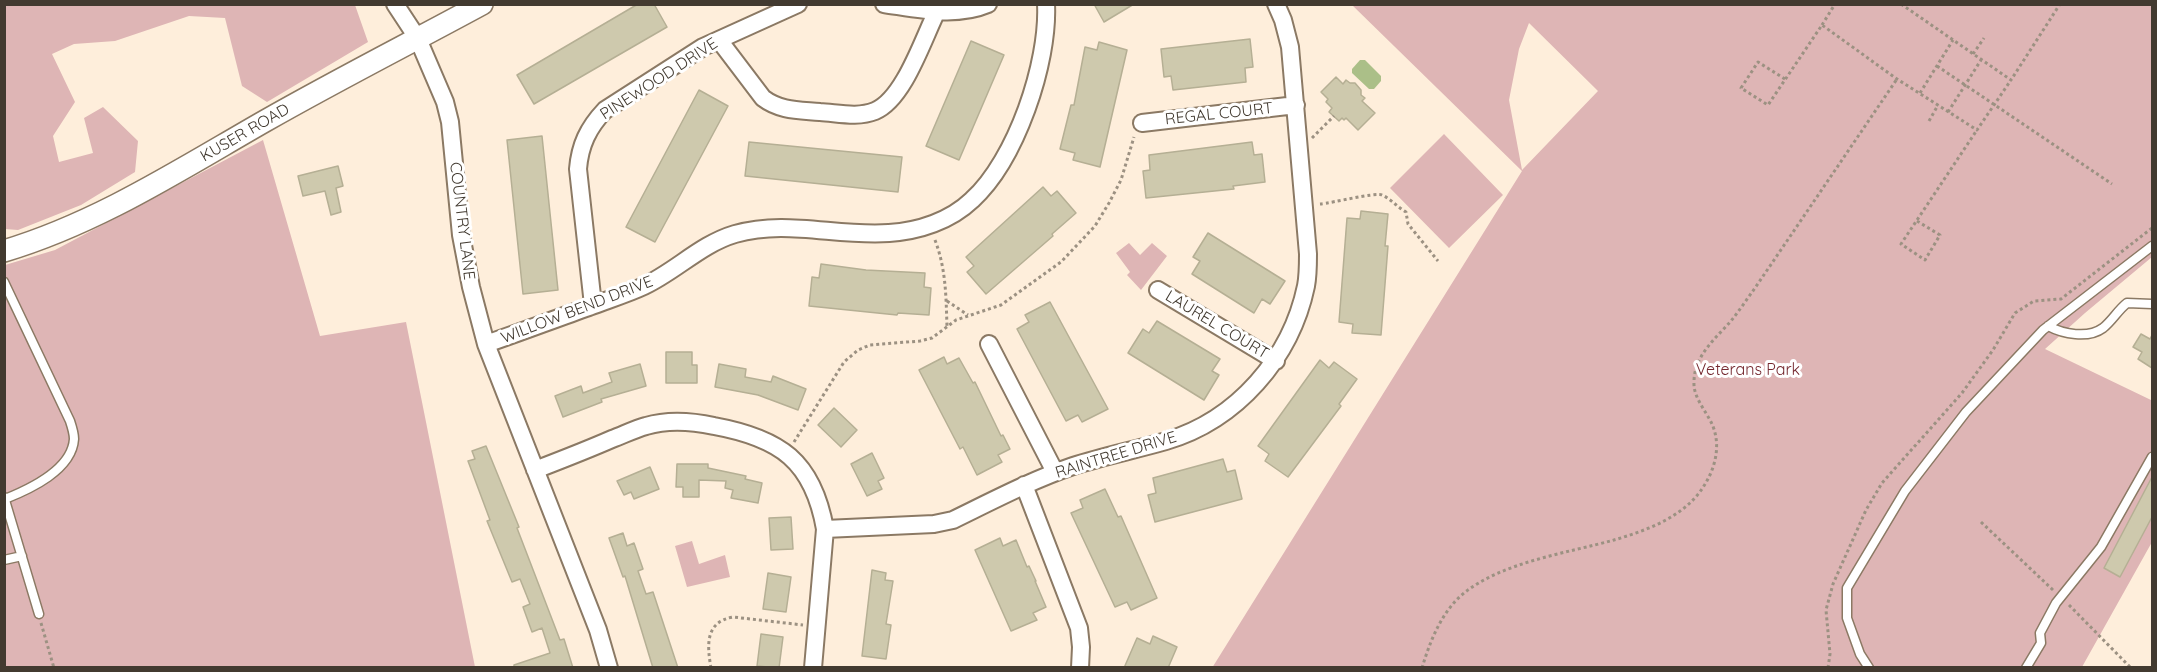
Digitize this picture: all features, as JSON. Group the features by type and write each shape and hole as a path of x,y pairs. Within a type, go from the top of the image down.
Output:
{"street":[{"name":"COUNTRY LANE","path":"395,4 418,39 445,102 450,122 461,235 486,345 598,630 609,668"},
{"name":"KUSER ROAD","path":"4,251 71,227 122,203 305,98 482,4"},
{"name":"PINEWOOD DRIVE","path":"593,305 578,169 585,136 594,121 605,110 704,46 798,4"},
{"path":"884,4 937,11 967,10 988,4"},
{"name":"WILLOW BEND DRIVE","path":"486,345 643,286 671,271 704,248 726,237 751,230 776,227 886,234 907,232 929,226 950,216 971,201 987,184 1000,166 1016,135 1031,97 1041,57 1046,4"},
{"name":"RAINTREE DRIVE","path":"825,529 934,524 952,520 1055,472 1106,456 1167,441 1191,432 1214,420 1256,385 1276,361 1287,340 1306,286 1308,254 1290,47 1276,4"},
{"path":"719,40 763,98 771,104 783,109 861,114 875,111 889,103 899,92 937,11"},
{"name":"REGAL COURT","path":"1142,123 1296,105"},
{"name":"LAUREL COURT","path":"1158,290 1276,361"},
{"path":"990,344 1055,472"},
{"path":"535,470 646,426 669,422 692,421 744,431 773,444 787,454 813,487 821,507 825,529 813,668"},
{"path":"1024,486 1079,628 1082,647 1080,668"}],"lane":[{"path":"1869,668 1860,654 1847,618 1847,588 1905,491 1966,412 2048,326 2152,246"},
{"path":"4,282 70,421 74,440 66,460 32,486 5,498 39,614"},
{"path":"2048,326 2065,333 2097,331 2103,328 2127,303 2152,304"},
{"path":"2026,668 2041,644 2040,633 2056,603 2101,547 2152,457"},
{"path":"4,560 22,556"}],"path":[{"path":"1785,79 1758,62 1741,88 1768,105 1835,4"},
{"path":"1901,4 2011,80"},
{"path":"1917,221 1940,235 1925,260 1901,244 2060,4"},
{"path":"1822,26 1897,79 1977,130"},
{"path":"1973,54 1984,38"},
{"path":"1920,93 1953,40"},
{"path":"1948,111 1982,60"},
{"path":"1937,66 2112,184"},
{"path":"1422,668 1431,640 1444,616 1464,593 1500,572 1546,557 1631,535 1666,520 1690,502 1707,484 1718,442 1694,384 1698,362 1713,339 1755,288 1897,79"},
{"path":"1929,122 1938,105"},
{"path":"1300,149 1334,117"},
{"path":"787,454 844,362 858,350 870,345 932,338 968,315 1001,305 1061,262 1095,226 1109,203 1121,180 1136,127 1142,123"},
{"path":"1320,204 1376,193 1384,195 1406,212 1408,224 1438,261"},
{"path":"929,226 941,256 947,301 947,327"},
{"path":"2034,301 2061,299 2152,228"},
{"path":"947,301 968,315"},
{"path":"39,614 54,668"},
{"path":"711,668 707,646 715,625 724,618 733,616 816,627"}],"green space":[{"path":"4,5 355,5 368,42 267,102 242,86 225,18 189,16 115,41 74,44 52,54 75,102 53,136 59,162 93,153 84,118 103,107 138,141 135,172 81,205 18,230 5,229"},
{"name":"Veterans Park","path":"1352,5 2152,5 2152,257 2045,349 2152,399 2152,542 2082,667 1212,668 1522,171","holes":["1529,23 1598,91 1522,170 1509,100 1519,49"]},
{"path":"1444,134 1503,195 1449,248 1390,188"},
{"path":"263,140 320,336 406,322 475,667 5,668 5,265 55,250"},
{"path":"1129,243 1140,255 1152,243 1167,256 1141,290 1127,275 1130,272 1116,253"},
{"path":"692,541 699,564 725,555 730,577 687,587 675,546"}],"shaded area":[{"path":"1360,60 1365,60 1381,76 1381,81 1374,89 1369,89 1352,73 1352,69"}],"building":[{"path":"638,4 654,4 667,27 534,104 517,75"},
{"path":"1094,4 1134,4 1104,22"},
{"path":"1250,39 1253,67 1245,68 1246,82 1173,90 1171,76 1164,77 1161,49"},
{"path":"971,41 1004,55 959,160 926,146"},
{"path":"1099,42 1127,50 1100,167 1073,160 1075,153 1060,149 1071,105 1074,105 1085,47 1097,50"},
{"path":"1336,77 1343,84 1346,80 1355,83 1365,98 1362,101 1375,113 1358,130 1346,118 1339,121 1329,112 1332,108 1326,102 1328,99 1321,92"},
{"path":"699,90 728,106 655,242 626,227"},
{"path":"542,136 558,290 523,294 507,140"},
{"path":"749,142 902,157 898,192 745,176"},
{"path":"1252,142 1254,155 1262,154 1265,182 1233,186 1234,189 1146,198 1143,171 1150,170 1149,155"},
{"path":"338,166 343,186 336,188 341,212 331,215 325,191 303,196 298,176"},
{"path":"1043,187 1051,196 1057,191 1076,213 986,294 967,272 974,266 966,257"},
{"path":"1361,211 1388,214 1385,246 1388,246 1381,335 1352,333 1353,324 1339,322 1347,218 1360,219"},
{"path":"1208,233 1285,281 1270,304 1262,299 1254,313 1192,274 1200,261 1193,257"},
{"path":"821,264 866,270 925,273 924,287 931,288 929,315 898,313 897,315 809,306 812,277 819,278"},
{"path":"1050,302 1108,409 1082,422 1078,415 1066,421 1017,329 1029,322 1025,315"},
{"path":"1157,321 1220,359 1212,371 1219,375 1204,400 1128,353 1143,329 1149,333"},
{"path":"2141,334 2150,339 2152,335 2152,368 2138,359 2142,352 2133,347"},
{"path":"666,352 692,352 692,365 697,365 697,383 666,383"},
{"path":"944,357 947,364 959,358 973,383 975,382 1001,436 1003,435 1010,449 998,455 1002,462 977,475 963,447 960,449 919,370"},
{"path":"1320,360 1329,368 1334,362 1357,379 1339,404 1341,406 1288,477 1265,461 1269,454 1258,446"},
{"path":"640,364 646,386 601,399 602,402 563,417 555,396 581,386 583,393 612,382 609,373"},
{"path":"719,364 746,369 745,377 771,382 773,376 806,389 798,410 758,395 715,387"},
{"path":"834,408 857,430 841,447 818,425"},
{"path":"486,446 519,527 517,528 560,640 564,639 573,668 514,668 514,665 550,653 542,628 532,632 523,607 530,604 520,579 512,582 487,521 490,520 468,461 475,459 472,451"},
{"path":"872,453 884,478 878,481 882,489 867,496 851,464"},
{"path":"1223,459 1227,472 1235,470 1242,499 1155,522 1148,495 1156,493 1153,478"},
{"path":"677,464 708,464 708,468 746,476 745,479 762,483 758,503 731,498 733,490 725,488 726,481 699,480 699,497 683,497 683,487 676,487"},
{"path":"650,467 659,489 634,499 631,492 624,495 617,481"},
{"path":"2152,477 2152,517 2120,577 2104,568"},
{"path":"1105,489 1118,517 1121,516 1157,598 1131,610 1127,602 1115,607 1071,513 1083,508 1080,500"},
{"path":"791,517 793,549 771,550 769,518"},
{"path":"623,533 627,546 634,543 643,569 638,571 646,594 653,592 678,668 653,668 625,576 623,577 609,538"},
{"path":"1000,538 1003,546 1016,540 1046,607 1033,613 1037,620 1011,631 975,550"},
{"path":"872,570 886,573 885,580 893,581 886,624 891,625 886,659 862,656"},
{"path":"768,573 791,577 786,612 763,609"},
{"path":"761,634 783,637 779,668 757,666"},
{"path":"1153,636 1177,647 1168,668 1124,668 1137,638 1150,644"}]}
